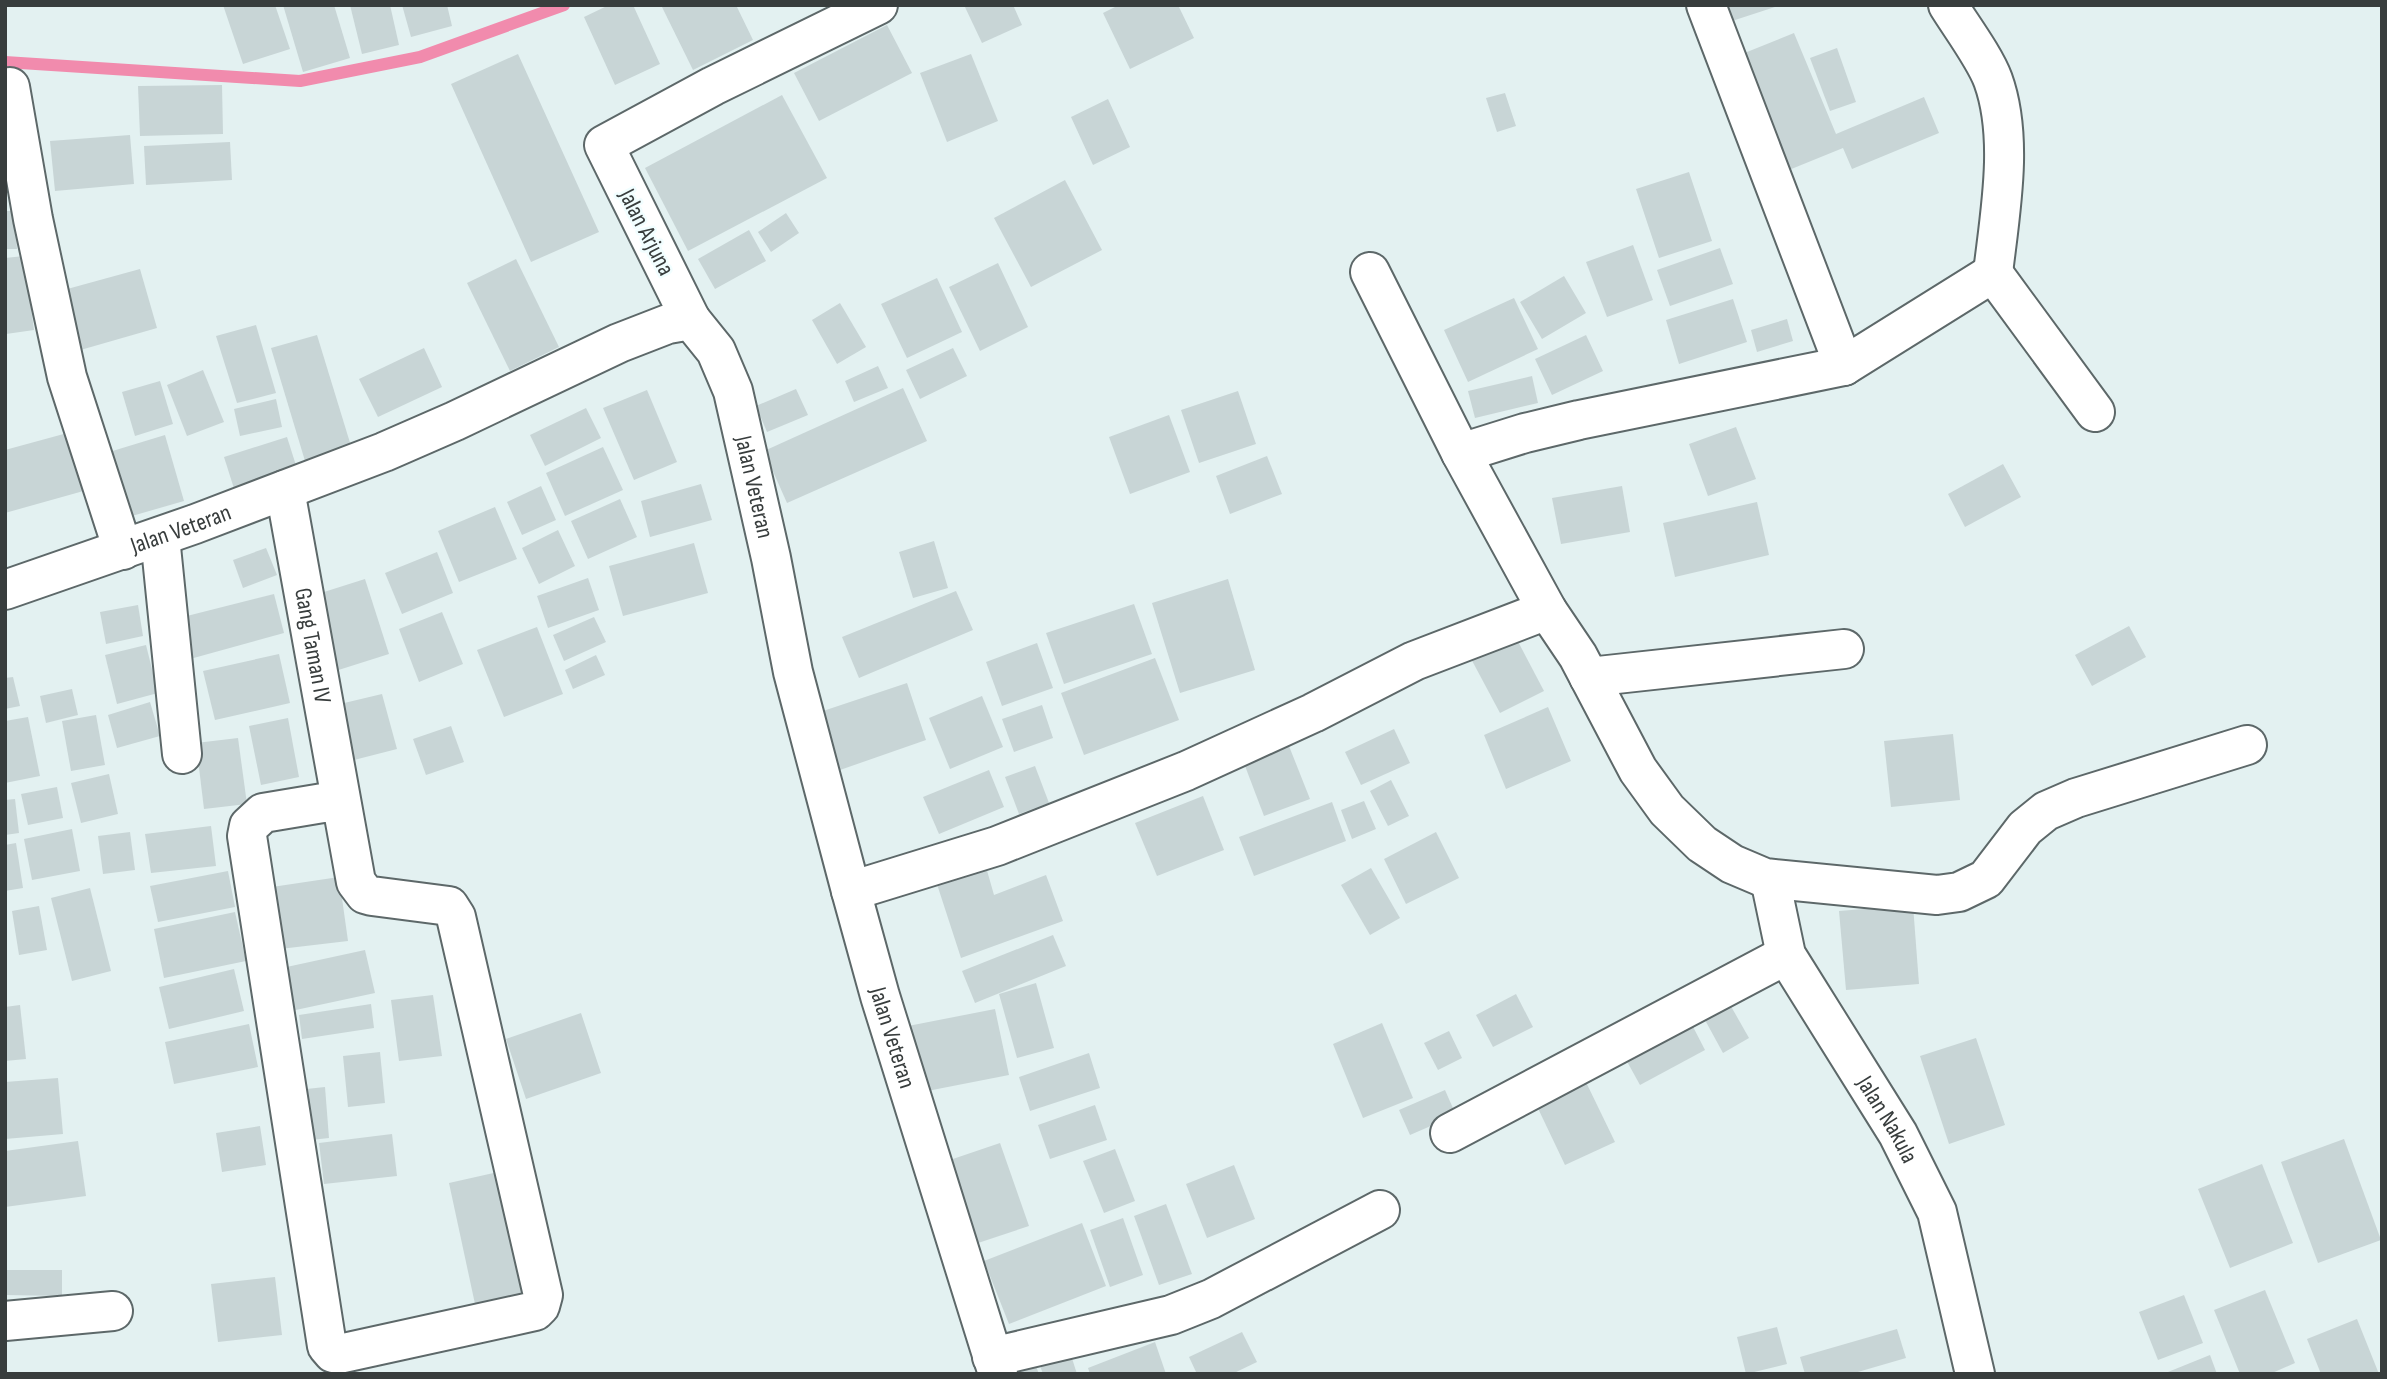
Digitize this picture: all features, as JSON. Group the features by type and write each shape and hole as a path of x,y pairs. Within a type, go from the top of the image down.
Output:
{"street":[{"name":"Jalan Arjuna","path":"691,320 604,145 713,86 878,5"},
{"path":"1706,5 1844,366"},
{"path":"1948,5 1993,78 2003,118 2002,196 1993,273 2095,412"},
{"path":"10,87 58,340 87,442 123,550"},
{"path":"1370,272 1461,453 1547,610 1578,656 1638,770 1667,810 1702,844 1732,864 1770,879 1937,895 1959,892 1986,878 2025,828 2046,811 2076,798 2247,745"},
{"path":"1461,453 1579,420 1844,366 1993,273"},
{"name":"Jalan Veteran","path":"5,590 160,537 285,490 443,426 619,343 668,324 691,320 716,351 733,391 771,558 793,672 851,891 880,996 995,1365"},
{"name":"Gang Taman IV","path":"285,490 341,800 354,876 365,894 449,906 456,917 543,1295 540,1306 534,1311 339,1354 333,1353 327,1346 247,836 249,826 263,813 341,800"},
{"path":"160,537 182,754"},
{"path":"851,891 997,846 1186,771 1313,713 1414,662 1547,610"},
{"path":"1589,677 1844,649"},
{"name":"Jalan Nakula","path":"1770,879 1786,955 1898,1134 1937,1212 1975,1374"},
{"path":"1450,1133 1786,955"},
{"path":"995,1365 1171,1315 1211,1299 1380,1210"},
{"path":"5,1321 113,1311"}],"building":[{"path":"223,5 275,5 290,49 243,64"},
{"path":"283,5 334,5 350,58 303,72"},
{"path":"350,5 390,5 399,45 362,54"},
{"path":"402,5 447,5 452,26 411,37"},
{"path":"609,5 633,5 660,64 615,85 584,17"},
{"path":"661,5 736,5 753,40 693,70"},
{"path":"964,5 1013,5 1022,25 982,43"},
{"path":"1119,5 1178,5 1194,38 1130,69 1103,13"},
{"path":"1725,5 1778,5 1778,6 1732,21"},
{"path":"887,25 912,73 819,121 794,73"},
{"path":"1794,33 1836,134 1924,97 1939,133 1852,169 1843,148 1784,172 1737,56"},
{"path":"1837,48 1856,102 1830,111 1810,58"},
{"path":"518,54 599,232 531,262 451,84"},
{"path":"971,54 998,121 947,142 920,73"},
{"path":"222,85 223,134 140,136 138,86"},
{"path":"1505,93 1516,126 1497,132 1486,98"},
{"path":"782,95 827,178 688,251 645,168"},
{"path":"1108,99 1130,147 1093,165 1071,117"},
{"path":"130,135 134,184 55,191 50,141"},
{"path":"230,142 232,180 146,185 144,146"},
{"path":"1689,172 1712,241 1659,258 1636,189"},
{"path":"1065,180 1102,250 1031,287 994,218"},
{"path":"5,211 15,211 17,249 5,249"},
{"path":"786,213 799,233 771,252 758,232"},
{"path":"749,230 766,261 715,289 698,259"},
{"path":"1633,245 1653,300 1607,317 1586,262"},
{"path":"1720,248 1733,284 1670,306 1657,270"},
{"path":"24,256 34,330 6,334 5,258"},
{"path":"516,259 559,347 510,371 467,283"},
{"path":"998,263 1028,327 980,351 949,287"},
{"path":"140,269 157,328 77,351 60,291"},
{"path":"1564,276 1586,313 1542,339 1520,302"},
{"path":"937,278 962,332 907,358 881,304"},
{"path":"1514,298 1538,349 1468,382 1444,330"},
{"path":"1733,299 1747,342 1679,364 1666,320"},
{"path":"840,303 866,347 837,364 812,320"},
{"path":"1787,319 1793,341 1757,352 1751,330"},
{"path":"256,325 276,393 237,403 216,336"},
{"path":"317,335 351,446 305,461 271,348"},
{"path":"1586,335 1603,371 1552,395 1535,359"},
{"path":"424,348 442,387 378,417 359,379"},
{"path":"953,348 967,376 920,399 906,370"},
{"path":"878,366 888,388 854,402 845,381"},
{"path":"203,370 224,422 187,436 167,385"},
{"path":"1532,376 1538,403 1475,418 1468,391"},
{"path":"160,381 173,424 135,436 122,392"},
{"path":"903,388 927,441 787,503 764,451"},
{"path":"796,389 808,415 767,432 756,406"},
{"path":"647,390 677,462 634,480 603,408"},
{"path":"1238,391 1256,444 1199,463 1181,410"},
{"path":"276,399 282,427 240,436 234,409"},
{"path":"586,408 601,438 545,466 530,435"},
{"path":"1169,415 1190,472 1130,494 1109,437"},
{"path":"1736,427 1756,479 1708,496 1689,444"},
{"path":"71,432 87,490 5,513 5,450"},
{"path":"165,435 184,501 125,518 106,453"},
{"path":"287,437 300,478 237,498 224,457"},
{"path":"603,447 623,490 565,516 546,473"},
{"path":"1267,456 1282,494 1230,514 1216,476"},
{"path":"2003,464 2021,497 1965,527 1948,494"},
{"path":"701,484 712,520 650,537 641,501"},
{"path":"541,486 556,520 522,535 507,502"},
{"path":"1622,486 1630,532 1561,544 1552,498"},
{"path":"620,499 637,537 588,559 571,521"},
{"path":"1757,502 1769,555 1675,577 1663,523"},
{"path":"495,507 517,559 459,582 438,531"},
{"path":"558,530 575,566 539,584 522,548"},
{"path":"934,541 948,588 913,598 899,552"},
{"path":"694,543 708,593 623,616 609,566"},
{"path":"266,548 277,575 243,588 233,560"},
{"path":"437,552 453,593 402,614 385,573"},
{"path":"588,578 599,610 548,628 537,596"},
{"path":"365,579 389,654 329,673 305,598"},
{"path":"1228,579 1255,670 1180,693 1152,603"},
{"path":"956,591 973,630 859,678 842,637"},
{"path":"274,594 284,633 190,659 179,618"},
{"path":"1134,604 1152,654 1064,684 1046,633"},
{"path":"138,605 143,636 106,644 100,612"},
{"path":"442,612 463,664 419,682 399,629"},
{"path":"594,617 606,642 564,661 553,635"},
{"path":"2129,626 2146,657 2092,686 2075,655"},
{"path":"537,627 563,694 504,717 477,650"},
{"path":"1513,632 1544,691 1500,713 1469,655"},
{"path":"1037,643 1053,688 1002,706 986,662"},
{"path":"146,645 158,693 117,704 105,655"},
{"path":"279,654 290,703 215,720 203,671"},
{"path":"596,655 605,675 573,689 565,670"},
{"path":"1155,658 1179,720 1084,755 1061,693"},
{"path":"13,677 20,706 5,709 5,678"},
{"path":"907,683 926,740 840,770 820,712"},
{"path":"72,689 78,715 46,723 40,696"},
{"path":"382,694 397,749 354,760 340,704"},
{"path":"982,696 1003,747 950,769 929,718"},
{"path":"150,702 160,736 117,748 108,715"},
{"path":"1042,705 1053,738 1014,752 1002,719"},
{"path":"1548,707 1571,761 1506,789 1484,735"},
{"path":"96,715 105,765 71,771 62,721"},
{"path":"28,717 40,776 5,783 5,721"},
{"path":"288,718 299,777 261,785 249,726"},
{"path":"451,726 464,762 426,775 413,739"},
{"path":"1394,729 1410,763 1361,785 1345,752"},
{"path":"1953,734 1960,800 1891,807 1884,741"},
{"path":"238,738 247,804 204,809 196,743"},
{"path":"1287,741 1310,799 1264,816 1242,758"},
{"path":"1035,766 1049,803 1019,814 1005,777"},
{"path":"989,770 1004,807 939,834 923,797"},
{"path":"109,774 118,814 81,823 71,783"},
{"path":"1391,780 1409,816 1388,826 1370,791"},
{"path":"57,787 63,818 28,825 21,794"},
{"path":"1203,796 1224,850 1157,876 1135,823"},
{"path":"15,799 19,833 5,835 5,800"},
{"path":"1364,801 1376,829 1352,839 1341,810"},
{"path":"1332,802 1346,841 1254,876 1239,837"},
{"path":"211,826 216,866 151,873 145,834"},
{"path":"72,829 80,871 32,880 24,839"},
{"path":"130,832 135,870 103,874 98,836"},
{"path":"1436,832 1459,878 1406,904 1384,859"},
{"path":"16,843 23,888 5,891 5,845"},
{"path":"984,860 994,895 1046,875 1063,921 961,958 934,875"},
{"path":"1371,868 1400,918 1370,935 1341,885"},
{"path":"228,871 235,907 158,922 150,886"},
{"path":"339,877 348,941 280,949 272,887"},
{"path":"90,888 111,971 72,981 51,898"},
{"path":"1913,905 1919,984 1846,990 1839,911"},
{"path":"39,906 47,950 19,955 12,911"},
{"path":"235,912 246,961 164,978 154,929"},
{"path":"1053,935 1066,966 975,1003 962,971"},
{"path":"365,950 375,993 291,1011 282,968"},
{"path":"234,969 244,1011 169,1029 159,987"},
{"path":"1036,983 1054,1048 1017,1058 999,994"},
{"path":"1516,994 1533,1027 1493,1047 1476,1015"},
{"path":"1724,994 1749,1038 1723,1053 1699,1009"},
{"path":"433,995 442,1056 399,1061 391,1000"},
{"path":"371,1004 374,1028 302,1039 299,1015"},
{"path":"20,1005 26,1059 5,1061 5,1007"},
{"path":"995,1009 1009,1075 917,1093 903,1027"},
{"path":"581,1013 601,1073 526,1099 506,1039"},
{"path":"1690,1021 1705,1050 1640,1085 1624,1056"},
{"path":"1382,1023 1413,1098 1363,1118 1333,1044"},
{"path":"249,1024 258,1067 174,1084 165,1042"},
{"path":"1449,1031 1462,1058 1438,1070 1424,1043"},
{"path":"1976,1038 2005,1125 1949,1144 1920,1056"},
{"path":"380,1052 385,1103 348,1107 343,1056"},
{"path":"1089,1053 1100,1088 1030,1111 1019,1077"},
{"path":"1583,1076 1615,1142 1565,1165 1534,1100"},
{"path":"58,1078 63,1134 5,1139 5,1082"},
{"path":"325,1087 329,1138 302,1141 297,1090"},
{"path":"1445,1090 1456,1115 1410,1135 1399,1110"},
{"path":"1095,1105 1107,1140 1050,1159 1038,1125"},
{"path":"260,1126 266,1165 222,1172 216,1133"},
{"path":"392,1134 397,1176 324,1184 319,1143"},
{"path":"2344,1139 2381,1240 2318,1263 2281,1162"},
{"path":"78,1141 86,1196 5,1207 5,1151"},
{"path":"1000,1143 1029,1226 972,1245 944,1162"},
{"path":"1115,1149 1135,1201 1104,1213 1083,1161"},
{"path":"2262,1164 2293,1243 2230,1268 2198,1189"},
{"path":"1234,1165 1255,1219 1207,1238 1186,1184"},
{"path":"498,1172 525,1293 475,1304 449,1183"},
{"path":"1166,1204 1192,1274 1159,1285 1134,1216"},
{"path":"1123,1218 1143,1275 1110,1287 1090,1230"},
{"path":"1082,1223 1106,1286 1009,1324 984,1261"},
{"path":"5,1270 62,1270 62,1296 5,1295"},
{"path":"275,1277 282,1335 218,1342 211,1284"},
{"path":"2265,1290 2295,1363 2270,1374 2240,1374 2214,1310"},
{"path":"2184,1295 2203,1343 2158,1360 2139,1312"},
{"path":"2357,1319 2379,1374 2321,1374 2307,1339"},
{"path":"1777,1327 1787,1364 1746,1374 1737,1337"},
{"path":"1897,1329 1906,1358 1851,1374 1805,1374 1800,1357"},
{"path":"1242,1332 1257,1362 1232,1374 1197,1374 1189,1357"},
{"path":"1155,1342 1166,1374 1090,1374 1088,1368"},
{"path":"1069,1349 1077,1374 1043,1374 1038,1360"},
{"path":"2210,1355 2217,1374 2163,1374"},
{"path":"1034,1361 1039,1374 1006,1374"}],"waterway":[{"path":"5,62 300,81 420,57 564,5"}]}
